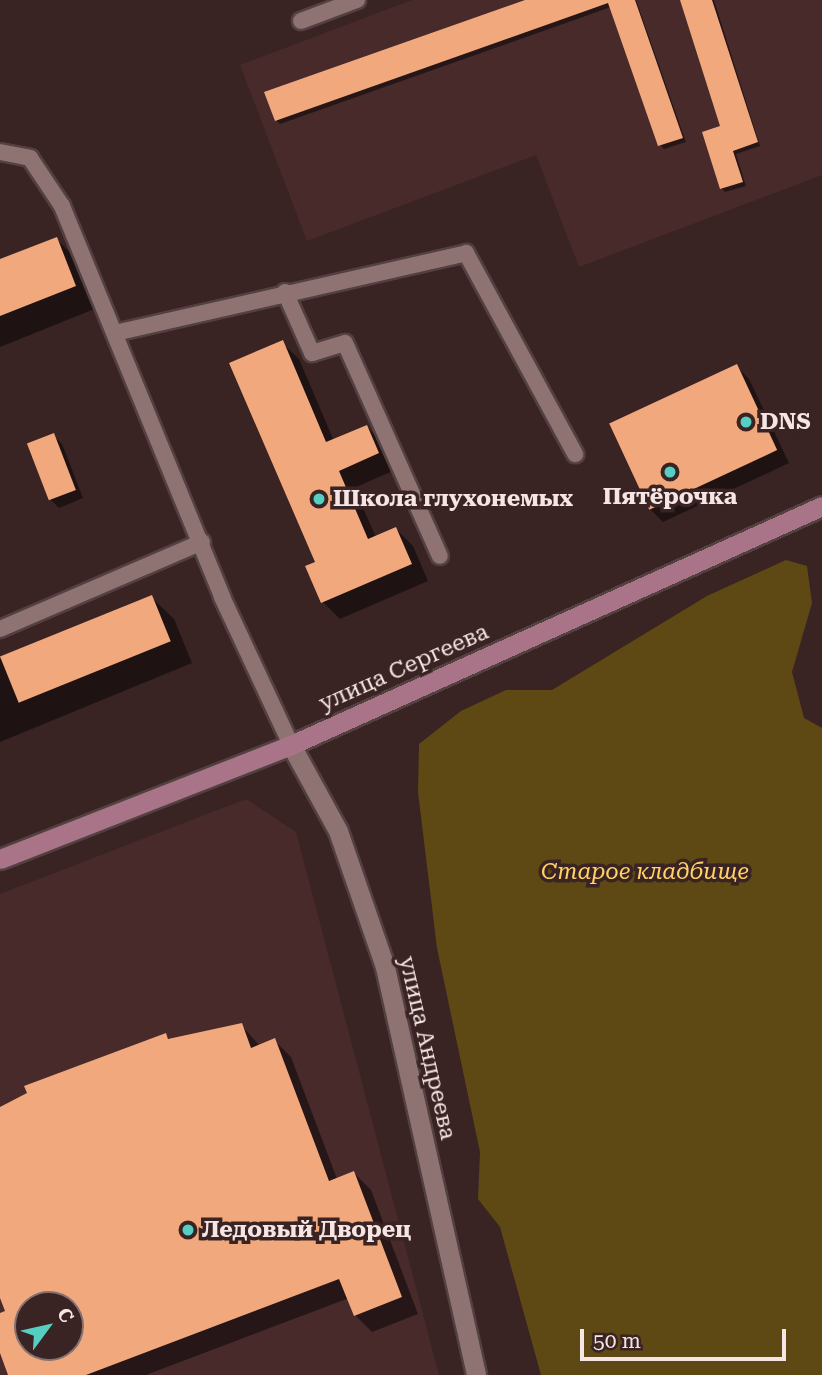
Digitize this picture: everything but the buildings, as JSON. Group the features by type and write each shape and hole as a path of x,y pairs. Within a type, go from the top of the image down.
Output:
{"main road":[{"name":"улица Сергеева","path":"0,859 291,745 822,506"}],"street":[{"name":"улица Андреева","path":"291,745 338,831 385,967 475,1375"}],"lane":[{"path":"302,22 357,0"},
{"path":"0,152 30,158 62,206 202,542 291,745"},
{"path":"116,333 285,292 466,253 575,454"},
{"path":"285,292 312,353 345,343 440,556"},
{"path":"0,629 202,542"}],"shaded area":[{"path":"412,0 822,0 822,175 579,267 536,155 307,241 240,65"},
{"path":"246,799 296,832 439,1375 0,1375 0,894"}],"green space":[{"name":"Старое кладбище","path":"786,560 807,566 812,603 792,672 804,718 822,728 822,1375 541,1375 500,1227 478,1199 480,1152 437,948 418,792 419,744 461,711 506,690 552,690 707,596"}],"place":[{"name":"DNS","path":"746,422"},
{"name":"Пятёрочка","path":"670,472"},
{"name":"Школа глухонемых","path":"319,499"},
{"name":"Ледовый Дворец","path":"188,1230"}]}
